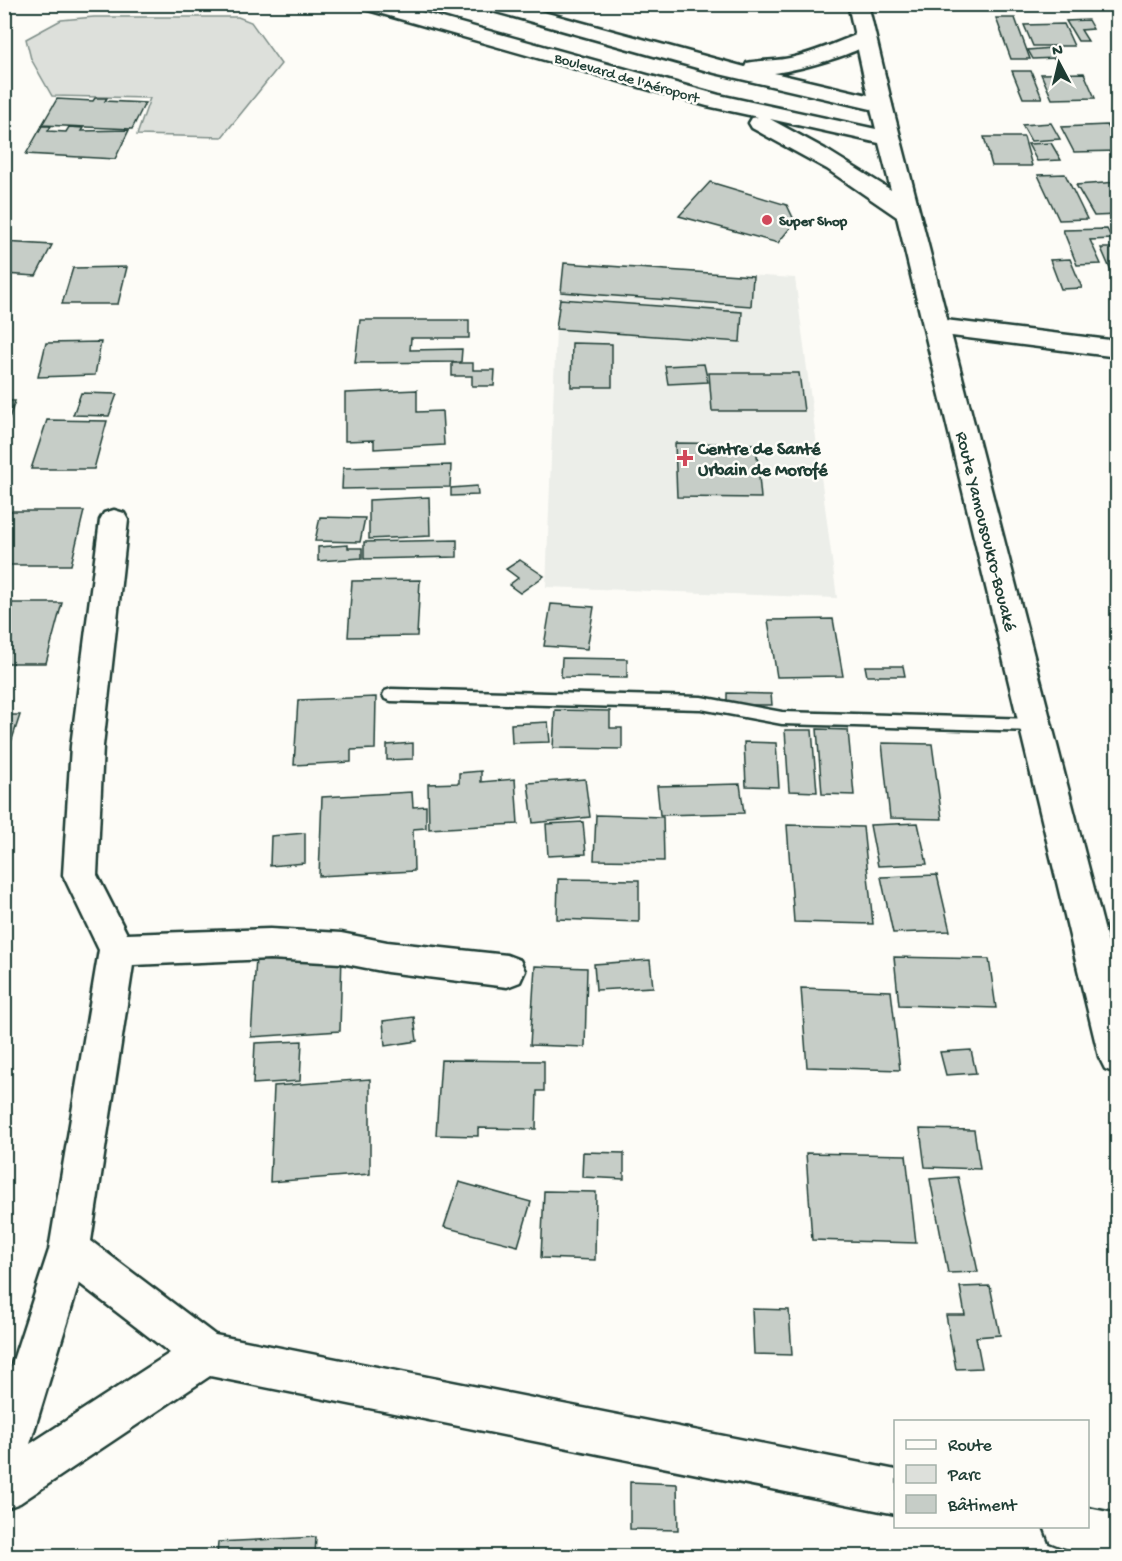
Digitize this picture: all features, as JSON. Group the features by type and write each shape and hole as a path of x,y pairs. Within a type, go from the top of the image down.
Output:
{"main road":[{"name":"Boulevard de l'Aéroport","path":"368,4 715,101 888,138"},
{"name":"Boulevard de l'Aéroport","path":"489,4 723,68 881,105"},
{"name":"Route Yamousoukro-Bouaké","path":"858,4 888,138 1118,1057"},
{"path":"723,68 776,69 819,57 865,38"},
{"path":"715,101 813,149 851,172 907,213"},
{"path":"937,327 1118,349"},
{"path":"4,1458 69,1250 117,950 80,874 87,746 114,520"},
{"path":"117,950 294,945 341,948 387,957 507,971"},
{"path":"69,1250 206,1354 894,1492"},
{"path":"4,1487 206,1354"},
{"path":"1071,1528 1118,1537"}],"lane":[{"path":"391,695 701,702 782,718 1035,725"}],"shaded area":[{"name":"Centre de Santé Urbain de Morofé","path":"564,263 795,278 837,598 546,587 556,329"}],"green space":[{"path":"94,17 238,17 251,22 281,64 222,137 137,135 150,98 52,96 31,59 26,39 61,20"}],"building":[{"path":"996,18 1015,18 1030,59 1011,59"},
{"path":"1088,20 1093,29 1081,30 1088,41 1078,41 1066,21"},
{"path":"1064,24 1074,46 1033,46 1024,25"},
{"path":"1051,48 1056,58 1033,59 1028,50"},
{"path":"1012,71 1031,71 1042,98 1023,98"},
{"path":"1084,73 1095,98 1052,99 1041,74"},
{"path":"95,98 107,98 105,101 145,103 132,129 42,125 57,99 93,101"},
{"path":"1051,123 1060,139 1031,141 1022,125"},
{"path":"1107,125 1118,146 1118,151 1074,152 1061,127"},
{"path":"42,126 51,126 48,131 66,132 69,127 83,128 81,131 129,130 115,159 26,154"},
{"path":"984,137 1024,137 1032,166 992,166"},
{"path":"1051,143 1061,160 1037,161 1028,144"},
{"path":"1065,174 1087,219 1059,220 1038,175"},
{"path":"710,182 787,205 795,222 778,243 679,216"},
{"path":"1118,182 1118,215 1094,216 1076,185"},
{"path":"1107,229 1112,239 1090,240 1101,264 1077,265 1063,230"},
{"path":"4,242 52,245 36,276 4,274"},
{"path":"1101,248 1118,248 1118,285 1117,285"},
{"path":"1070,259 1082,288 1061,289 1050,260"},
{"path":"564,263 753,276 751,306 561,292"},
{"path":"127,267 118,304 62,304 73,268"},
{"path":"560,299 742,312 740,342 556,329"},
{"path":"360,320 469,320 469,338 411,338 410,350 462,349 461,362 355,363"},
{"path":"101,342 95,375 38,377 46,343"},
{"path":"572,343 612,344 612,387 571,387"},
{"path":"452,363 473,363 473,370 495,370 494,386 472,386 472,376 452,376"},
{"path":"704,364 708,382 668,384 665,366"},
{"path":"709,373 799,373 804,411 712,411"},
{"path":"417,390 417,412 442,411 444,445 374,449 374,440 345,441 345,393"},
{"path":"81,393 117,394 109,416 73,415"},
{"path":"4,401 15,401 5,430 4,430"},
{"path":"47,420 107,421 94,469 31,469"},
{"path":"675,443 756,444 761,498 677,497"},
{"path":"451,465 450,487 342,489 343,468"},
{"path":"477,486 478,495 451,496 451,488"},
{"path":"429,497 430,536 369,539 369,500"},
{"path":"10,511 84,511 71,565 4,565 4,530"},
{"path":"320,517 365,518 360,542 315,541"},
{"path":"457,540 457,557 364,559 364,542"},
{"path":"348,545 348,548 362,548 362,558 318,561 318,547"},
{"path":"520,560 544,576 520,593 509,585 518,578 506,569"},
{"path":"420,580 417,636 348,637 352,581"},
{"path":"4,603 62,603 46,663 4,663"},
{"path":"551,604 594,607 587,649 544,646"},
{"path":"833,619 843,676 777,677 768,620"},
{"path":"562,658 627,659 627,678 561,677"},
{"path":"865,666 903,666 905,676 867,676"},
{"path":"727,693 771,694 772,705 727,705"},
{"path":"376,697 375,749 351,750 351,762 294,765 298,700"},
{"path":"555,710 610,711 610,728 622,728 622,749 553,748"},
{"path":"4,715 20,715 4,764"},
{"path":"548,722 550,742 512,743 511,724"},
{"path":"817,729 848,730 854,795 822,794"},
{"path":"785,730 812,730 817,792 789,791"},
{"path":"744,742 776,743 779,787 746,786"},
{"path":"413,743 413,759 387,760 387,745"},
{"path":"882,743 932,744 942,819 890,818"},
{"path":"481,771 481,782 515,779 518,824 429,829 428,784 459,783 459,773"},
{"path":"585,779 590,817 533,823 528,783"},
{"path":"740,784 744,813 660,815 657,786"},
{"path":"412,792 413,807 426,806 426,828 413,829 414,871 319,876 322,797"},
{"path":"596,815 663,817 664,861 594,860"},
{"path":"583,822 586,854 548,856 546,824"},
{"path":"918,823 927,864 878,866 870,825"},
{"path":"787,825 863,827 873,924 794,922"},
{"path":"305,833 305,863 270,866 271,836"},
{"path":"937,875 950,931 893,933 881,877"},
{"path":"558,879 639,880 639,922 557,919"},
{"path":"342,953 340,1031 251,1037 256,958"},
{"path":"894,957 989,959 996,1008 899,1005"},
{"path":"650,960 653,987 596,990 594,964"},
{"path":"535,966 587,968 585,1047 530,1045"},
{"path":"801,988 891,991 900,1070 807,1067"},
{"path":"414,1017 417,1041 385,1046 383,1021"},
{"path":"302,1041 300,1081 253,1084 255,1043"},
{"path":"971,1050 976,1073 946,1075 940,1052"},
{"path":"441,1060 544,1061 544,1091 537,1091 536,1129 478,1128 478,1136 436,1135"},
{"path":"370,1079 370,1174 270,1182 274,1086"},
{"path":"920,1129 974,1130 980,1169 925,1167"},
{"path":"583,1152 624,1153 624,1179 582,1177"},
{"path":"806,1153 906,1155 916,1243 812,1240"},
{"path":"958,1177 978,1272 948,1273 930,1179"},
{"path":"459,1182 531,1202 518,1246 444,1227"},
{"path":"544,1191 596,1192 595,1260 541,1258"},
{"path":"990,1286 1000,1335 976,1337 982,1368 956,1369 946,1315 965,1315 960,1287"},
{"path":"752,1309 789,1310 792,1355 754,1354"},
{"path":"630,1482 677,1484 678,1530 630,1529"},
{"path":"316,1537 315,1556 217,1556 218,1542"}],"place":[{"name":"Super Shop","path":"767,220"},
{"name":"Centre de Santé Urbain de Morofé","path":"685,458"}]}
